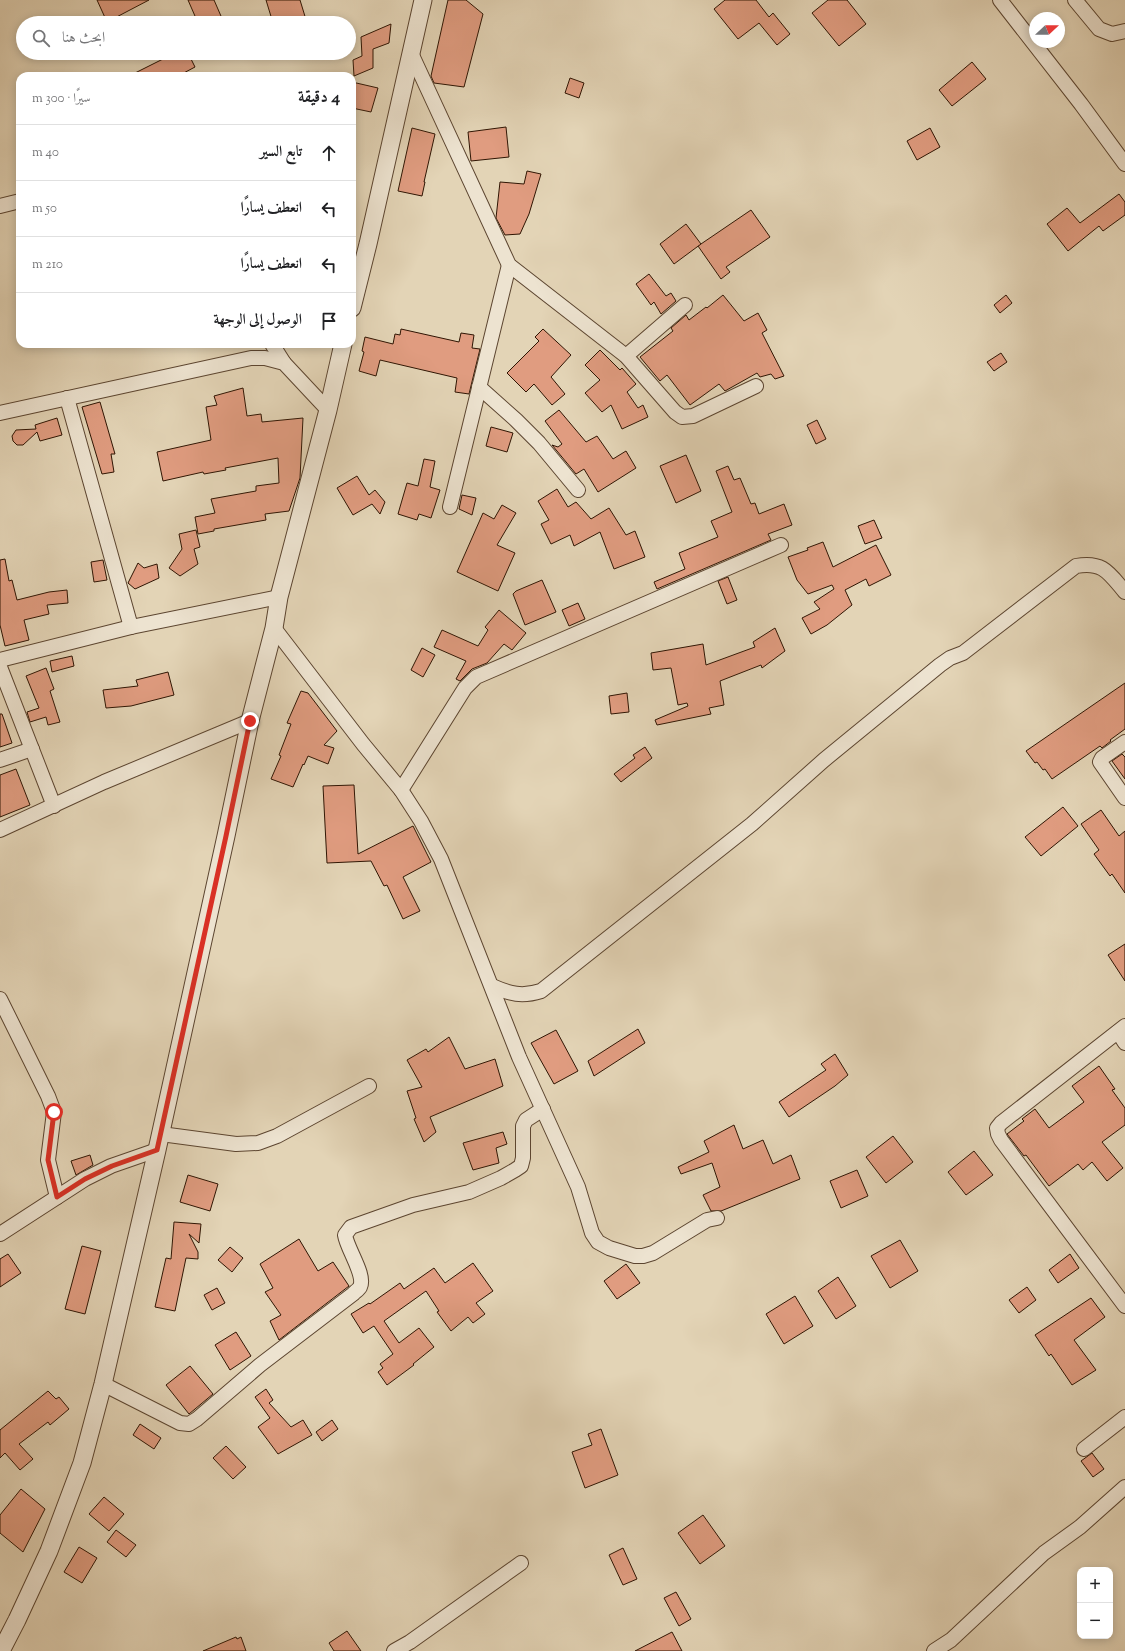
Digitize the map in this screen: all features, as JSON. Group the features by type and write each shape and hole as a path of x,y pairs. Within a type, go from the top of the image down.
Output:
{"street":[{"path":"356,292 374,221 423,0"},
{"path":"1000,0 1081,104 1125,164"},
{"path":"1075,0 1099,29 1112,34 1125,31"},
{"path":"411,53 509,265 626,356 675,412 682,417 693,416 756,386"},
{"path":"0,206 16,202"},
{"path":"450,507 509,265"},
{"path":"626,356 685,305"},
{"path":"275,348 284,362 328,410"},
{"path":"1,1651 24,1606 57,1531 82,1463 103,1384 159,1142 250,721 274,628 279,597 328,410 342,348"},
{"path":"0,413 251,358 265,358 284,362"},
{"path":"479,387 521,424 539,443 578,490"},
{"path":"67,398 131,628"},
{"path":"402,790 465,688 476,677 782,545"},
{"path":"492,986 506,992 522,995 541,991 752,824 824,760 945,662 968,649 1076,566 1086,564 1097,565 1108,571 1125,592"},
{"path":"0,660 131,628 279,597"},
{"path":"274,628 363,744 402,790 421,821 440,859 492,986 519,1057 578,1187 592,1233 598,1242 609,1248 635,1256 643,1256 653,1253 707,1220 717,1218"},
{"path":"0,667 54,806"},
{"path":"0,830 104,782 250,721"},
{"path":"1125,742 1102,758 1100,762 1125,798"},
{"path":"0,760 32,749"},
{"path":"0,999 48,1096 54,1112 48,1160 57,1197"},
{"path":"1123,1034 1001,1122 997,1128 1001,1140 1125,1306"},
{"path":"0,1234 85,1179 159,1142 236,1144 258,1143 276,1136 369,1086"},
{"path":"103,1384 180,1423 189,1424 197,1419 260,1365 353,1294 360,1286 361,1277 346,1244 345,1235 351,1227 413,1205 469,1192 515,1170 521,1166 523,1158 523,1126 526,1120 543,1110"},
{"path":"1084,1449 1125,1417"},
{"path":"934,1651 951,1640 1044,1553 1080,1527 1125,1487"},
{"path":"394,1651 410,1642 521,1563"}],"building":[{"path":"97,0 149,0 118,16 104,16"},
{"path":"188,0 214,0 221,16 195,16"},
{"path":"266,0 300,0 305,16 271,16"},
{"path":"448,0 466,0 483,14 464,87 434,83 431,76"},
{"path":"725,0 756,0 769,17 773,13 790,34 777,45 759,23 738,39 714,9"},
{"path":"828,0 847,0 866,24 839,46 812,13"},
{"path":"391,24 389,43 373,49 373,68 356,75 356,72 354,72 353,60 356,60 362,56 361,37"},
{"path":"161,60 192,60 195,67 186,72 137,72"},
{"path":"972,62 986,79 952,106 939,90"},
{"path":"570,78 584,83 579,98 565,93"},
{"path":"356,83 378,88 371,112 356,109"},
{"path":"506,127 509,157 471,161 468,132"},
{"path":"412,128 435,134 422,196 398,191"},
{"path":"930,128 940,147 917,160 907,141"},
{"path":"527,171 541,174 529,214 520,234 505,235 496,218 500,182 524,184"},
{"path":"1119,194 1125,202 1125,215 1103,231 1099,226 1068,251 1047,224 1067,208 1080,223"},
{"path":"751,210 770,237 726,267 730,272 721,279 698,246"},
{"path":"686,224 701,244 674,264 660,244"},
{"path":"649,274 666,296 671,293 676,301 661,314 654,302 651,305 636,284"},
{"path":"723,295 744,321 758,313 767,330 762,333 784,376 775,379 771,374 760,377 757,373 725,391 719,384 690,405 667,375 660,381 640,357 673,331 671,328 686,315 689,320"},
{"path":"1006,295 1012,303 1000,313 994,305"},
{"path":"401,329 459,342 461,333 474,335 472,348 480,349 469,394 455,392 457,378 380,360 376,376 359,371 364,352 362,351 365,337 393,344 395,334 400,335"},
{"path":"543,329 571,355 551,377 565,394 552,405 534,384 526,392 507,373 539,341 535,337"},
{"path":"600,350 620,370 622,368 636,384 627,392 638,408 643,405 648,417 622,429 611,405 602,412 585,393 600,380 585,365"},
{"path":"1001,353 1007,362 994,371 987,362"},
{"path":"243,388 247,416 261,414 262,422 303,418 300,478 289,511 265,514 266,520 214,529 214,531 198,534 195,517 215,513 211,499 256,491 256,486 279,483 278,458 225,468 226,470 204,474 203,472 163,481 157,452 211,440 206,407 217,405 214,396"},
{"path":"100,402 115,454 111,454 114,472 102,474 82,407"},
{"path":"559,410 586,442 597,436 613,459 626,451 636,468 598,492 584,469 576,474 552,445 558,447 562,444 545,421"},
{"path":"57,418 62,435 40,441 37,432 23,445 17,445 13,441 12,436 16,430 36,429 35,425"},
{"path":"817,420 826,439 816,444 807,425"},
{"path":"491,427 513,433 507,452 486,446"},
{"path":"686,455 701,491 676,503 660,466"},
{"path":"424,459 435,461 430,487 440,490 431,518 419,514 417,520 398,514 407,483 418,486"},
{"path":"728,466 734,480 740,478 751,504 755,503 759,514 784,504 792,525 768,534 771,540 657,589 654,582 685,569 679,553 718,537 711,521 732,512 716,471"},
{"path":"357,476 369,495 375,490 385,502 380,514 372,504 353,515 337,488"},
{"path":"557,489 568,507 576,502 591,519 609,508 626,535 635,531 645,557 614,569 600,532 574,546 570,535 551,544 541,524 549,520 538,501"},
{"path":"462,495 476,498 472,515 459,509"},
{"path":"502,505 516,513 497,545 515,553 498,591 457,572 483,513 494,519"},
{"path":"874,520 882,538 865,544 858,526"},
{"path":"196,530 200,547 194,549 198,564 180,576 169,568 182,549 179,534"},
{"path":"823,542 833,567 876,545 891,575 869,586 866,579 845,590 852,605 827,625 811,634 802,618 820,609 814,602 834,589 832,585 808,594 797,580 788,557 808,550 807,548"},
{"path":"5,559 9,581 12,580 17,600 49,592 67,590 68,603 47,605 49,614 24,620 29,640 5,646 0,625 0,560"},
{"path":"103,560 107,580 94,582 91,562"},
{"path":"138,563 144,568 157,564 159,578 135,589 128,583"},
{"path":"728,577 737,600 727,604 718,581"},
{"path":"542,580 556,612 525,625 513,594 516,591"},
{"path":"578,603 585,619 569,626 562,610"},
{"path":"499,610 526,633 512,650 504,644 487,663 472,669 460,681 456,679 466,661 434,647 442,630 478,646 488,630 485,627"},
{"path":"775,628 785,651 762,668 761,665 720,681 724,705 709,708 711,714 657,725 655,720 688,706 687,703 678,705 671,668 653,670 651,653 703,644 706,665 755,647 753,642"},
{"path":"422,648 435,655 423,677 411,670"},
{"path":"72,656 74,666 52,672 50,661"},
{"path":"46,668 54,689 50,691 60,722 48,725 46,717 30,722 27,712 39,708 26,676"},
{"path":"168,672 174,695 131,706 106,708 103,690 138,686 136,680"},
{"path":"1125,683 1125,729 1102,748 1100,746 1052,779 1045,769 1043,770 1037,762 1035,763 1026,751"},
{"path":"301,691 308,693 337,731 324,745 334,748 328,764 308,756 293,787 271,779 281,756 279,755 291,724 287,723"},
{"path":"627,693 629,712 611,714 609,696"},
{"path":"0,714 2,714 12,743 0,747"},
{"path":"645,747 652,758 621,782 614,774 635,758 633,755"},
{"path":"1122,754 1125,757 1125,779 1112,761"},
{"path":"16,769 30,805 0,817 0,775"},
{"path":"354,785 358,854 413,826 431,862 403,877 420,911 403,919 387,885 384,886 371,861 327,863 323,786"},
{"path":"1063,807 1078,826 1041,856 1025,837"},
{"path":"1101,810 1119,836 1125,831 1125,893 1112,874 1110,876 1094,854 1099,850 1081,824"},
{"path":"1125,944 1125,981 1108,955"},
{"path":"638,1029 645,1043 594,1076 588,1061"},
{"path":"556,1030 578,1071 554,1084 531,1043"},
{"path":"449,1037 465,1069 495,1059 503,1086 430,1117 436,1132 424,1142 414,1119 416,1118 407,1091 422,1087 407,1060 426,1049 428,1052"},
{"path":"835,1054 848,1075 835,1086 789,1117 779,1102 826,1070 821,1064"},
{"path":"1099,1066 1115,1089 1112,1090 1125,1108 1125,1125 1102,1142 1123,1168 1107,1181 1092,1162 1083,1170 1078,1164 1049,1186 1026,1155 1024,1156 1007,1134 1024,1121 1022,1119 1035,1109 1049,1128 1084,1102 1072,1086"},
{"path":"734,1125 743,1149 763,1140 773,1164 791,1155 800,1179 721,1211 711,1211 703,1195 720,1187 712,1163 681,1174 678,1167 709,1152 704,1141"},
{"path":"503,1132 507,1144 496,1148 499,1163 473,1170 463,1143"},
{"path":"893,1136 913,1162 886,1183 866,1157"},
{"path":"974,1151 993,1175 966,1195 948,1172"},
{"path":"90,1155 93,1165 76,1175 71,1161"},
{"path":"857,1170 868,1196 841,1208 830,1181"},
{"path":"188,1175 218,1184 210,1211 180,1202"},
{"path":"174,1222 201,1224 199,1243 189,1234 198,1252 198,1259 186,1258 175,1311 155,1307 166,1258 171,1259"},
{"path":"299,1239 318,1271 333,1262 349,1286 279,1340 270,1321 281,1315 265,1292 273,1288 260,1264"},
{"path":"900,1240 918,1271 890,1288 871,1256"},
{"path":"82,1246 101,1251 85,1314 65,1309"},
{"path":"230,1247 243,1258 232,1272 218,1260"},
{"path":"8,1254 21,1273 0,1287 0,1259"},
{"path":"1070,1254 1079,1268 1058,1283 1049,1270"},
{"path":"473,1263 493,1291 476,1303 485,1314 473,1323 468,1317 451,1331 437,1312 439,1311 426,1291 384,1321 399,1343 419,1328 434,1347 413,1364 414,1365 387,1385 378,1372 383,1368 380,1364 393,1354 374,1326 363,1333 351,1314 369,1303 370,1304 400,1283 404,1289 434,1268 445,1283"},
{"path":"626,1264 640,1283 617,1299 604,1281"},
{"path":"838,1277 856,1306 836,1319 818,1291"},
{"path":"1027,1287 1036,1300 1019,1313 1009,1300"},
{"path":"217,1288 225,1303 212,1310 204,1295"},
{"path":"795,1296 813,1326 784,1344 766,1314"},
{"path":"1091,1298 1105,1317 1074,1340 1096,1370 1072,1385 1051,1354 1049,1356 1035,1335"},
{"path":"236,1332 251,1356 230,1370 215,1345"},
{"path":"190,1366 213,1394 189,1414 166,1385"},
{"path":"266,1389 273,1400 269,1403 291,1427 303,1420 312,1435 278,1454 258,1427 270,1418 255,1397"},
{"path":"48,1391 56,1399 59,1397 69,1409 50,1425 48,1422 19,1444 33,1459 20,1470 5,1453 0,1458 0,1430"},
{"path":"332,1420 338,1429 322,1441 316,1432"},
{"path":"140,1424 161,1438 154,1449 133,1435"},
{"path":"601,1429 618,1475 585,1488 572,1452 592,1445 588,1434"},
{"path":"226,1446 246,1467 233,1479 213,1458"},
{"path":"1092,1453 1104,1469 1093,1477 1081,1461"},
{"path":"21,1489 45,1509 23,1552 0,1533 0,1515"},
{"path":"104,1497 124,1514 109,1531 89,1514"},
{"path":"703,1515 725,1546 700,1564 678,1533"},
{"path":"116,1530 136,1545 126,1557 107,1542"},
{"path":"79,1547 97,1558 82,1583 64,1572"},
{"path":"623,1548 637,1579 623,1585 609,1555"},
{"path":"676,1592 691,1619 679,1626 664,1598"},
{"path":"347,1631 361,1651 334,1651 329,1643"},
{"path":"672,1632 682,1651 635,1651"},
{"path":"236,1637 237,1639 241,1637 246,1651 203,1651"}],"route":[{"path":"54,1112 48,1160 57,1197 85,1179 112,1166 157,1150 250,721"}]}
